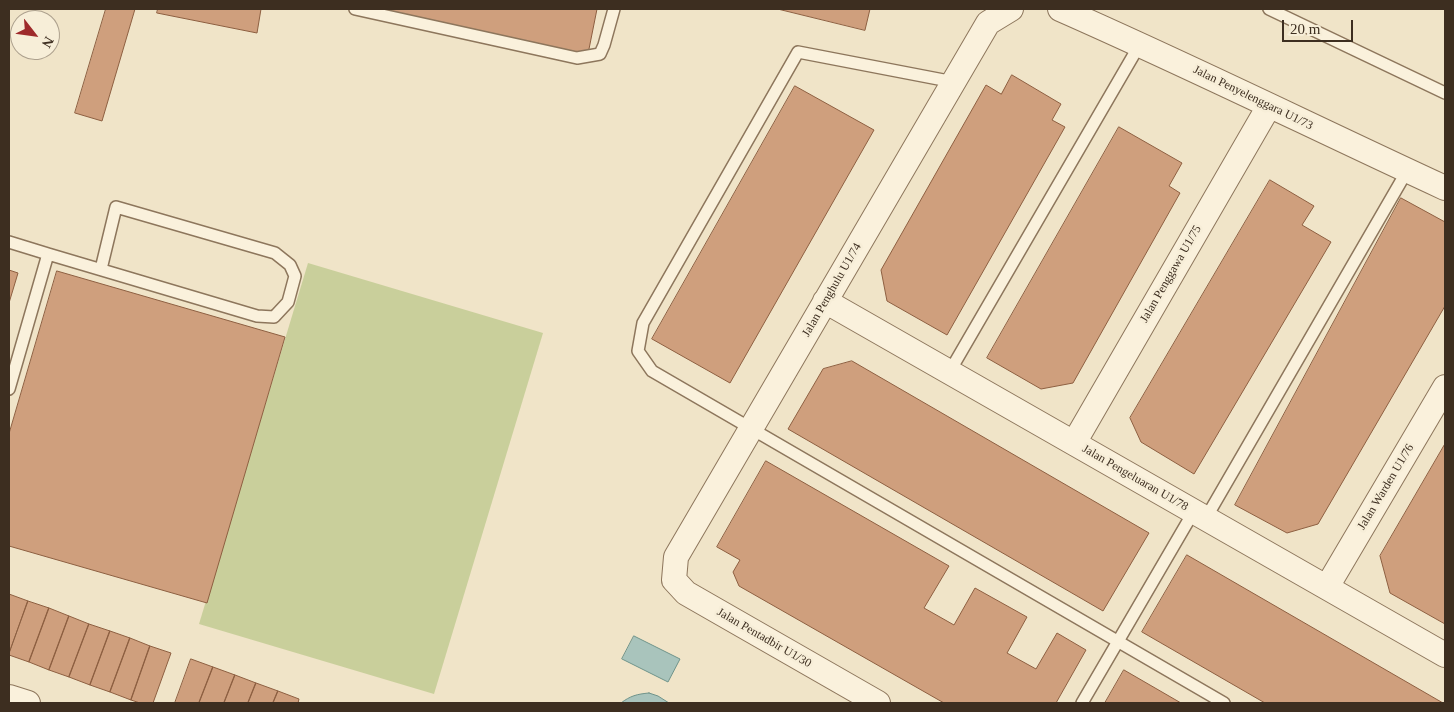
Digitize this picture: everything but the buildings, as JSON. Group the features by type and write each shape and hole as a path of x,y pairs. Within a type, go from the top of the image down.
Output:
{"street":[{"name":"Jalan Penghulu U1/74","path":"676,557 988,23 1011,9"},
{"name":"Jalan Penyelenggara U1/73","path":"1060,9 1140,44 1445,188"},
{"name":"Jalan Penggawa U1/75","path":"1074,443 1269,106"},
{"name":"Jalan Pengeluaran U1/78","path":"826,301 1445,655"},
{"name":"Jalan Warden U1/76","path":"1327,587 1445,387"},
{"name":"Jalan Pentadbir U1/30","path":"676,557 674,580 686,593 872,702"},
{"path":"9,697 28,703"}],"lane":[{"path":"355,9 577,58 600,54 614,9"},
{"path":"1269,9 1445,93"},
{"path":"950,372 1140,44"},
{"path":"954,82 798,52 643,324 638,351 652,371 1224,703"},
{"path":"1082,703 1118,642 1200,515 1408,171"},
{"path":"9,242 257,316 274,316 288,302 295,276 290,265 275,253 116,207 101,269"},
{"path":"9,389 48,254"}],"green space":[{"path":"308,263 543,333 434,694 199,624"}],"water":[{"path":"634,636 680,659 668,682 622,659"},
{"path":"649,693 669,703 621,703 634,696"}]}
